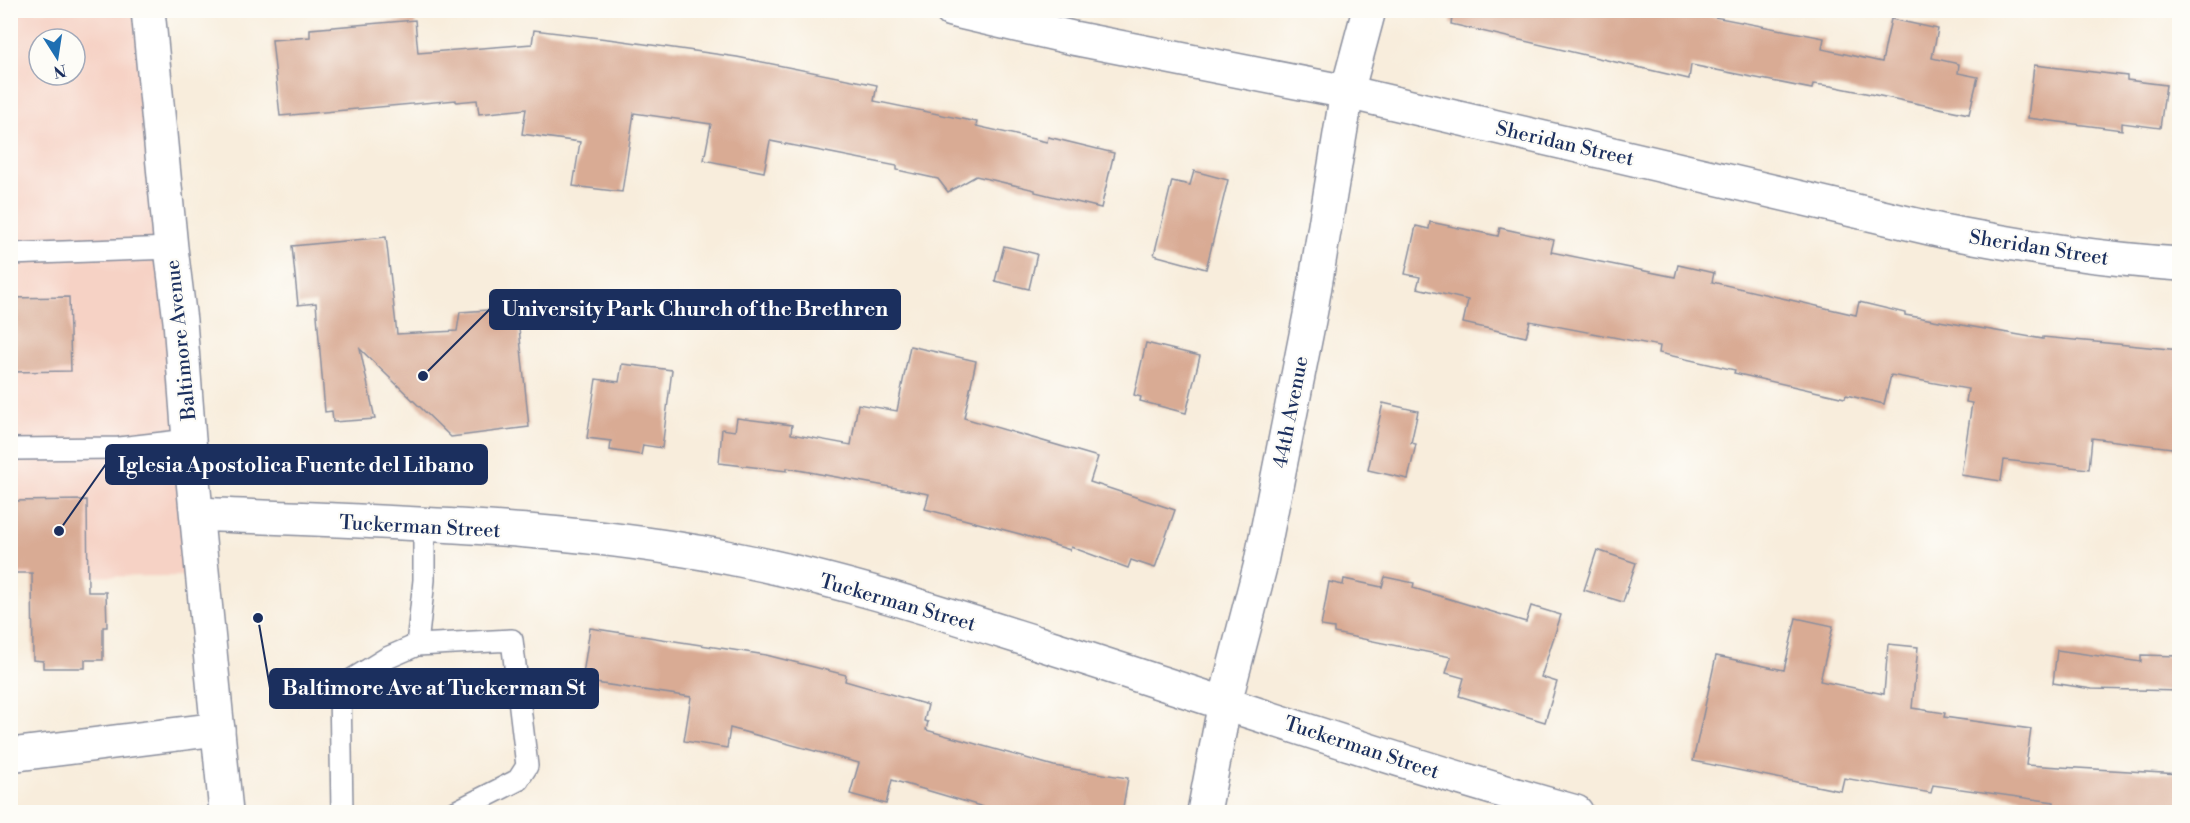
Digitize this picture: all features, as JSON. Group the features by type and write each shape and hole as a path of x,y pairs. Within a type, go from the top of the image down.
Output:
{"street":[{"name":"Baltimore Avenue","path":"148,10 226,813"},
{"name":"Sheridan Street","path":"951,10 1073,38 1347,92 1942,231 2034,249 2121,261 2180,264"},
{"name":"44th Avenue","path":"1204,813 1225,702 1260,567 1311,310 1347,92 1369,10"},
{"name":"Tuckerman Street","path":"196,514 554,534 655,546 751,562 898,599 1225,702 1469,783 1576,813"},
{"path":"10,755 218,729"}],"lane":[{"path":"10,254 171,248"},
{"path":"10,449 119,448 189,440"},
{"path":"417,645 424,580 424,525"},
{"path":"342,813 340,687 387,658 417,645 512,640 528,766 518,780 454,813"}],"shaded area":[{"path":"10,11 148,11 203,576 11,577"}],"building":[{"path":"1453,10 1705,10 1704,15 1824,38 1822,49 1882,62 1891,19 1938,29 1932,58 1959,64 1958,73 1978,77 1969,114 1831,86 1813,84 1812,89 1691,65 1689,79 1451,24"},
{"path":"415,20 418,53 532,44 534,30 737,57 877,85 874,101 977,122 976,126 1047,142 1048,137 1114,153 1101,208 976,176 948,192 938,179 897,170 897,166 770,141 764,172 704,160 711,124 634,113 622,192 573,186 580,142 522,134 526,109 479,114 477,100 456,102 456,100 280,116 272,40 310,37 310,29"},
{"path":"2034,65 2127,76 2127,80 2166,85 2160,128 2122,123 2122,130 2028,118"},
{"path":"1194,171 1228,180 1206,269 1154,255 1172,181 1190,185"},
{"path":"1430,222 1498,236 1500,228 1554,240 1551,252 1675,277 1678,265 1714,273 1712,282 1856,315 1859,302 1905,313 1905,315 2043,339 2043,337 2180,350 2180,449 2092,438 2089,469 2004,460 2001,481 1961,475 1972,403 1966,402 1968,389 1891,375 1884,404 1846,395 1845,398 1734,373 1735,370 1659,353 1660,346 1530,321 1526,337 1463,323 1468,300 1417,288 1420,277 1405,274 1416,226 1429,229"},
{"path":"386,237 397,334 457,331 460,312 517,308 529,427 451,437 360,349 375,419 333,422 332,411 325,412 316,303 298,305 292,246"},
{"path":"1004,246 1037,254 1029,289 995,281"},
{"path":"69,297 71,371 10,372 10,298"},
{"path":"1146,343 1200,356 1186,413 1140,401 1141,397 1134,395"},
{"path":"910,346 976,361 964,418 1098,457 1090,482 1175,510 1155,568 1131,560 1128,568 1071,547 1070,550 925,509 929,494 787,468 787,471 719,463 722,429 735,431 737,418 792,425 791,434 851,445 858,404 897,411"},
{"path":"622,364 672,370 662,448 643,445 641,455 610,450 611,441 587,438 596,379 619,382"},
{"path":"1383,403 1418,411 1411,443 1416,444 1408,479 1368,470"},
{"path":"87,500 88,592 106,592 107,627 103,627 103,660 85,660 85,668 43,668 43,661 33,660 32,573 10,573 10,501"},
{"path":"1597,550 1636,563 1623,602 1584,590"},
{"path":"1385,577 1414,583 1413,588 1526,622 1531,606 1561,615 1541,677 1557,682 1545,722 1459,696 1464,678 1446,673 1451,657 1334,633 1334,628 1321,626 1329,582 1343,585 1344,579 1382,587"},
{"path":"1796,618 1833,626 1820,681 1884,694 1888,644 1918,647 1912,708 1945,713 1944,717 2031,729 2026,765 2180,774 2180,813 2054,811 2054,802 1933,785 1931,793 1844,778 1841,791 1693,761 1716,656 1784,670"},
{"path":"590,628 766,655 846,675 845,681 928,705 924,721 928,722 926,730 1054,766 1128,778 1122,813 1004,813 892,780 886,804 850,794 859,763 730,728 727,748 684,741 691,697 582,681"},
{"path":"2057,650 2141,662 2141,655 2180,656 2180,691 2092,689 2053,683"}],"place":[{"name":"University Park Church of the Brethren","path":"423,376"},
{"name":"Iglesia Apostolica Fuente del Libano","path":"59,531"},
{"name":"Baltimore Ave at Tuckerman St","path":"258,618"}]}
